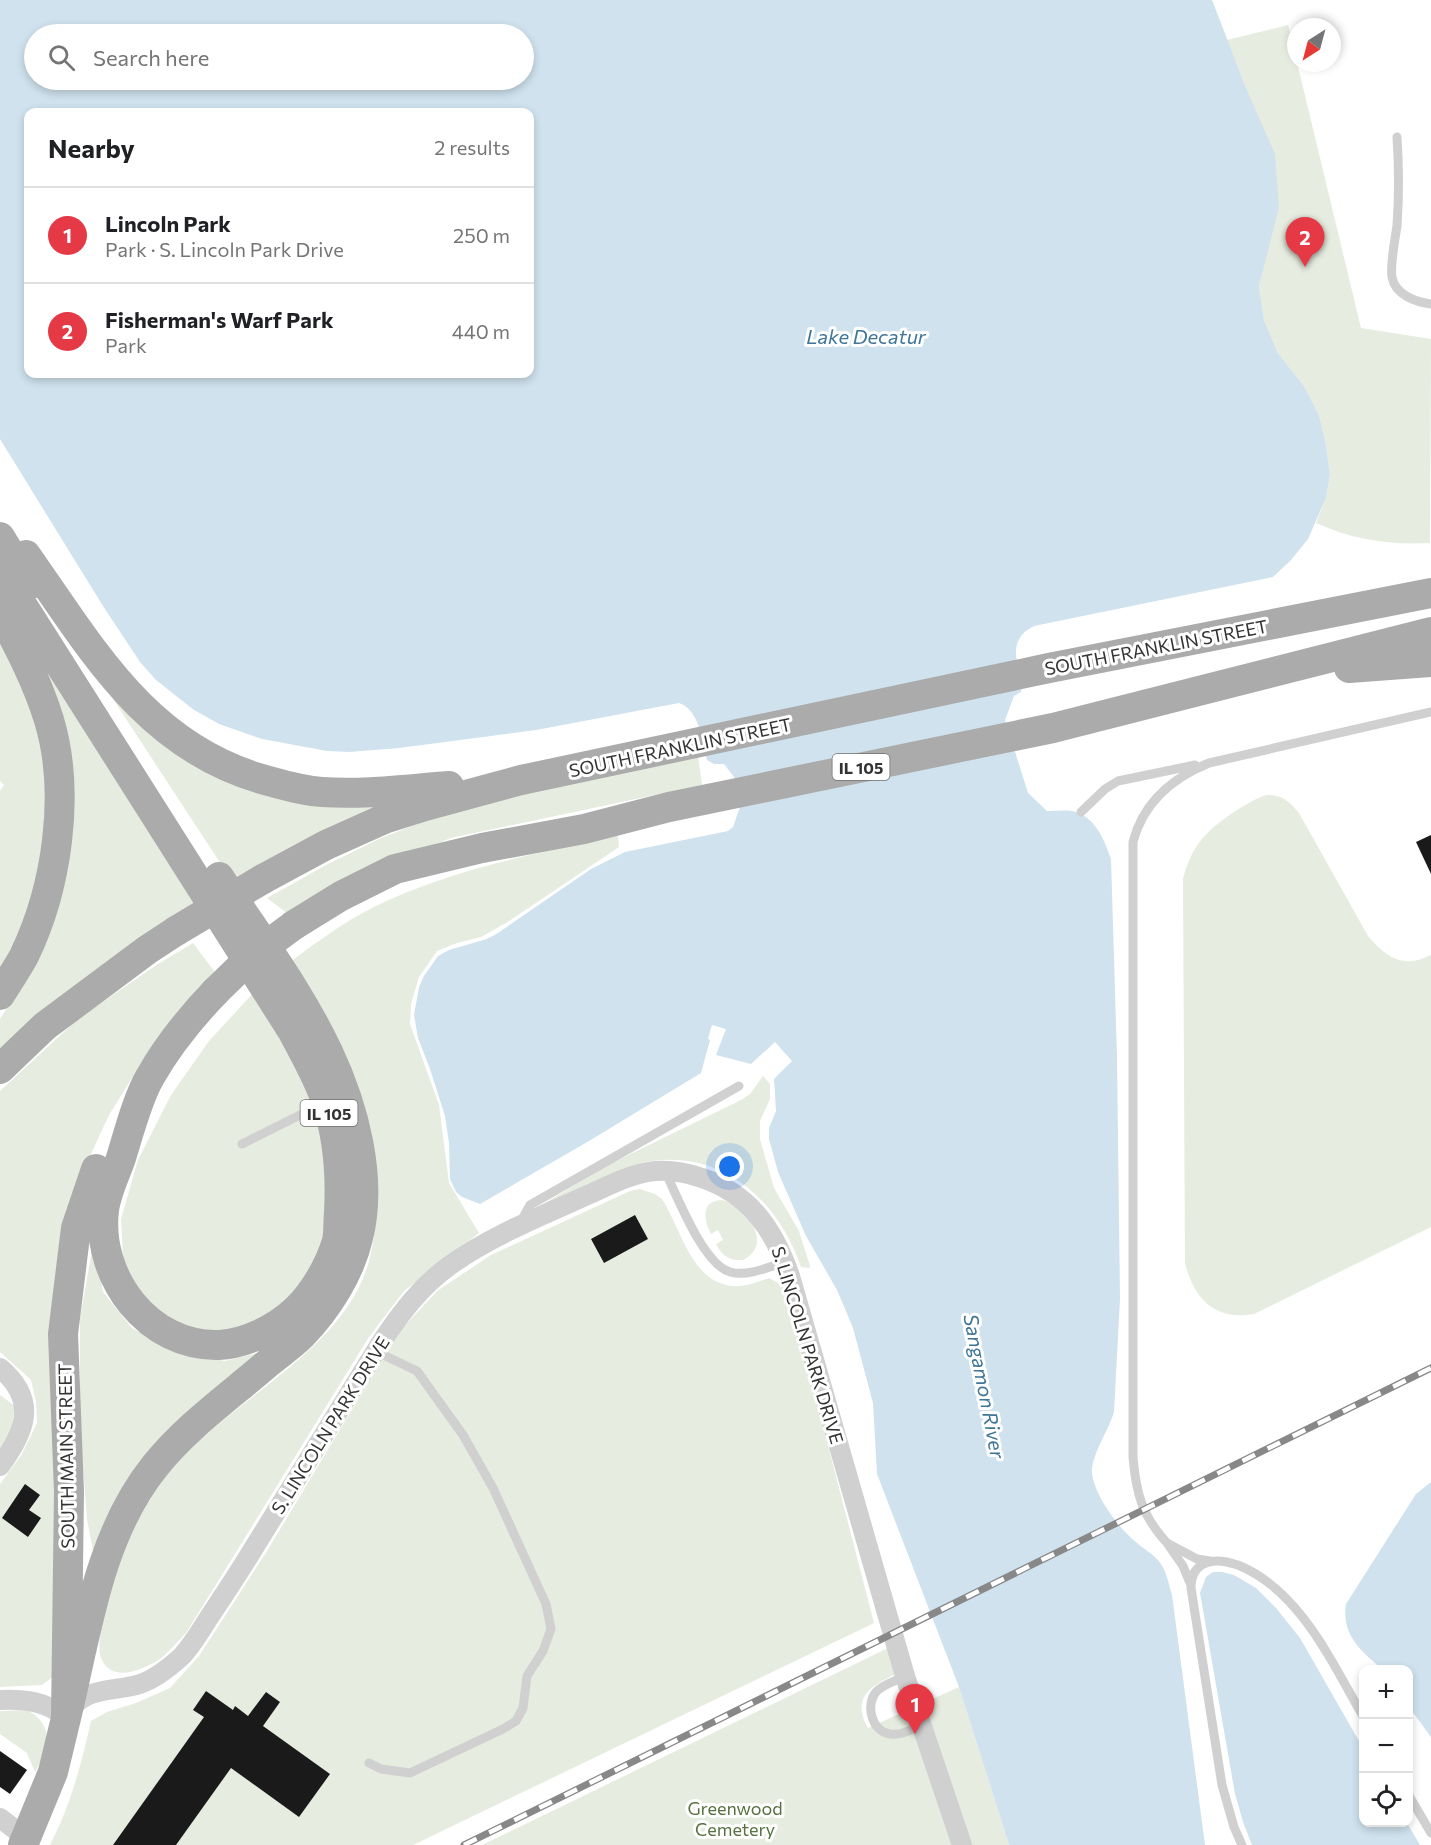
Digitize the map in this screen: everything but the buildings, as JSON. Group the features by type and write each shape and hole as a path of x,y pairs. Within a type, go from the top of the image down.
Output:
{"main road":[{"path":"0,518 116,682 147,713 174,735 198,752 228,768 288,787 321,792 383,791 521,780"},
{"path":"0,537 160,789 306,1011 328,1051 345,1093 359,1150 363,1194 358,1238 345,1274 328,1303 302,1335 185,1434 155,1466 131,1503 110,1544 101,1572 66,1718"},
{"name":"IL 105","path":"0,570 293,1032 314,1072 336,1135 341,1179 337,1240 326,1267 306,1300 282,1323 256,1337 219,1345 191,1341 164,1331 140,1313 123,1293 109,1264 104,1235 104,1209 148,1079 178,1033 216,991 252,956 294,925 342,896 395,869 482,848 584,830 669,807 1053,728 1189,694 1364,666 1431,662"},
{"name":"SOUTH FRANKLIN STREET","path":"0,1069 45,1026 108,978 176,931 263,879 326,845 384,819 521,780 1049,668 1431,593"},
{"path":"0,612 36,684 49,722 60,784 55,853 45,902 24,956 0,994"},
{"path":"1189,694 1431,632"},
{"path":"1364,666 1431,652"},
{"name":"SOUTH MAIN STREET","path":"24,1841 53,1772 66,1718 69,1492 63,1334 76,1228 98,1162 129,1107 148,1079"}],"street":[{"name":"S. LINCOLN PARK DRIVE","path":"66,1718 70,1709 84,1696 154,1678 182,1656 227,1592 375,1351 403,1310 425,1286 448,1266 488,1243 622,1179 650,1172 689,1174 713,1181 750,1205 767,1226 785,1262 869,1545 905,1676 962,1845"},
{"path":"0,1368 17,1384 23,1398 25,1412 22,1425 5,1459"},
{"path":"83,1647 85,1661 93,1675 108,1685 122,1688"},
{"path":"10,1700 44,1696 63,1682 67,1671"},
{"path":"10,1700 35,1702 47,1706 66,1718"},
{"path":"0,1818 24,1841"}],"lane":[{"path":"1397,137 1397,212 1392,279 1402,294 1414,302 1431,304"},
{"path":"1081,812 1105,789 1118,782 1431,712"},
{"path":"1191,1588 1183,1566 1140,1504 1133,1457 1132,842 1144,813 1159,795 1184,775 1209,763"},
{"path":"518,1228 530,1205 739,1086"},
{"path":"242,1144 326,1101"},
{"path":"665,1171 698,1239 717,1264 728,1272 744,1274 785,1262"},
{"path":"369,1763 381,1769 410,1773 516,1721 523,1708 527,1676 543,1651 551,1629 546,1604 493,1488 463,1435 417,1371 375,1351"},
{"path":"1167,1543 1197,1560 1233,1563 1260,1576 1283,1597 1318,1640 1359,1710"},
{"path":"1211,1562 1205,1563 1194,1572 1191,1588 1222,1785 1234,1827 1242,1845"},
{"path":"905,1676 880,1688 875,1694 870,1708 872,1717 877,1728 891,1735 900,1734 921,1725"},
{"path":"1413,1802 1431,1833"}],"green space":[{"path":"1287,25 1287,72 1299,72 1361,328 1431,339 1430,543 1372,540 1344,534 1316,523 1326,498 1330,475 1326,445 1319,415 1304,386 1278,353 1264,320 1259,286 1267,249 1246,88 1227,40"},
{"path":"0,629 44,736 48,859 0,984 0,791 4,785 0,781"},
{"path":"28,640 202,903 0,1059 0,1019 29,972 67,869"},
{"path":"98,676 222,780 267,796 311,805 399,802 234,884"},
{"path":"698,755 702,785 451,838 393,861 287,913 267,898 381,838 425,821 477,804"},
{"path":"1267,795 1285,800 1299,813 1368,936 1375,944 1389,955 1404,961 1431,955 1431,1227 1254,1314 1240,1315 1228,1314 1208,1305 1194,1287 1185,1263 1183,879 1191,856 1202,838 1237,810"},
{"path":"618,835 619,847 506,923 481,937 437,951 419,977 411,1004 410,1024 439,1105 449,1183 479,1233 404,1291 369,1337 186,1633 153,1663 128,1672 112,1671 101,1658 102,1617 112,1579 146,1506 164,1479 188,1451 308,1351 334,1324 355,1294 369,1261 375,1222 373,1202 286,965 351,920 374,907 433,882 525,856"},
{"path":"193,943 215,972 144,1059 109,1115 86,1165 58,1673 42,1685 0,1687 0,1484 22,1454 37,1423 36,1402 31,1380 0,1352 0,1091 79,1018"},
{"path":"256,990 306,1075 326,1133 328,1252 263,1326 217,1337 182,1327 153,1310 135,1286 123,1258 121,1219 138,1160 171,1095 209,1041"},
{"path":"763,1076 770,1084 770,1099 760,1121 760,1139 774,1188 799,1231 809,1268 801,1267 777,1219 760,1199 741,1182 719,1170 695,1162 669,1160 641,1163 540,1206 610,1164 741,1100 750,1094"},
{"path":"640,1189 662,1199 689,1252 707,1275 719,1283 733,1286 746,1285 769,1278 780,1284 789,1295 874,1623 413,1845 50,1845 75,1784 91,1721 107,1712 136,1703 170,1688 199,1656 267,1551 398,1333 437,1291 491,1255 630,1191"},
{"path":"722,1200 740,1210 754,1227 757,1245 752,1253 743,1260 730,1259 724,1255 716,1244 723,1240 718,1230 711,1234 709,1229 706,1217 707,1208 715,1201"},
{"path":"94,1238 103,1292 132,1328 174,1352 225,1361 273,1349 228,1386 95,1562 87,1519 80,1428 80,1319"},
{"path":"0,1395 15,1406 10,1438 0,1452"},
{"name":"Greenwood Cemetery","path":"888,1648 898,1673 873,1687 863,1700 863,1717 868,1728 959,1687 1009,1845 482,1845"},
{"path":"27,1710 36,1716 46,1730 44,1754 35,1772 27,1753 0,1734 0,1711"}],"water":[{"name":"Lake Decatur","path":"0,0 1212,0 1246,88 1275,154 1279,207 1259,286 1264,320 1278,353 1304,386 1319,415 1330,475 1326,498 1308,539 1273,577 1034,626 1025,632 1020,638 1016,652 1021,692 1014,696 1005,720 1028,793 1047,811 1072,811 1087,818 1098,829 1111,859 1117,1057 1120,1299 1114,1412 1094,1458 1092,1473 1097,1491 1116,1521 1130,1537 1159,1561 1168,1579 1205,1845 1009,1845 959,1687 877,1474 873,1403 853,1328 837,1290 806,1236 778,1172 769,1139 769,1128 776,1111 774,1079 792,1061 775,1042 751,1064 716,1055 726,1029 712,1025 701,1073 589,1141 480,1204 456,1192 450,1179 449,1143 445,1116 418,1038 414,1015 419,987 424,976 438,956 498,933 591,869 625,852 728,831 733,827 742,801 734,777 724,764 714,764 707,760 696,719 686,706 679,703 536,730 399,748 349,752 327,751 262,739 219,724 194,710 156,680 140,662 0,439"},
{"path":"1431,1482 1431,1737 1413,1712 1413,1665 1377,1665 1354,1641 1345,1615 1346,1604 1416,1494"},
{"path":"1213,1572 1222,1572 1234,1575 1256,1588 1276,1608 1300,1638 1359,1741 1359,1827 1409,1827 1420,1845 1252,1845 1235,1794 1200,1593 1206,1577"}],"railway":[{"path":"464,1845 1431,1368"}],"place":[{"name":"Fisherman's Warf Park","path":"1305,267"},
{"name":"Lincoln Park","path":"915,1734"}],"water label":[{"name":"Sangamon River","path":"985,1386"}]}
